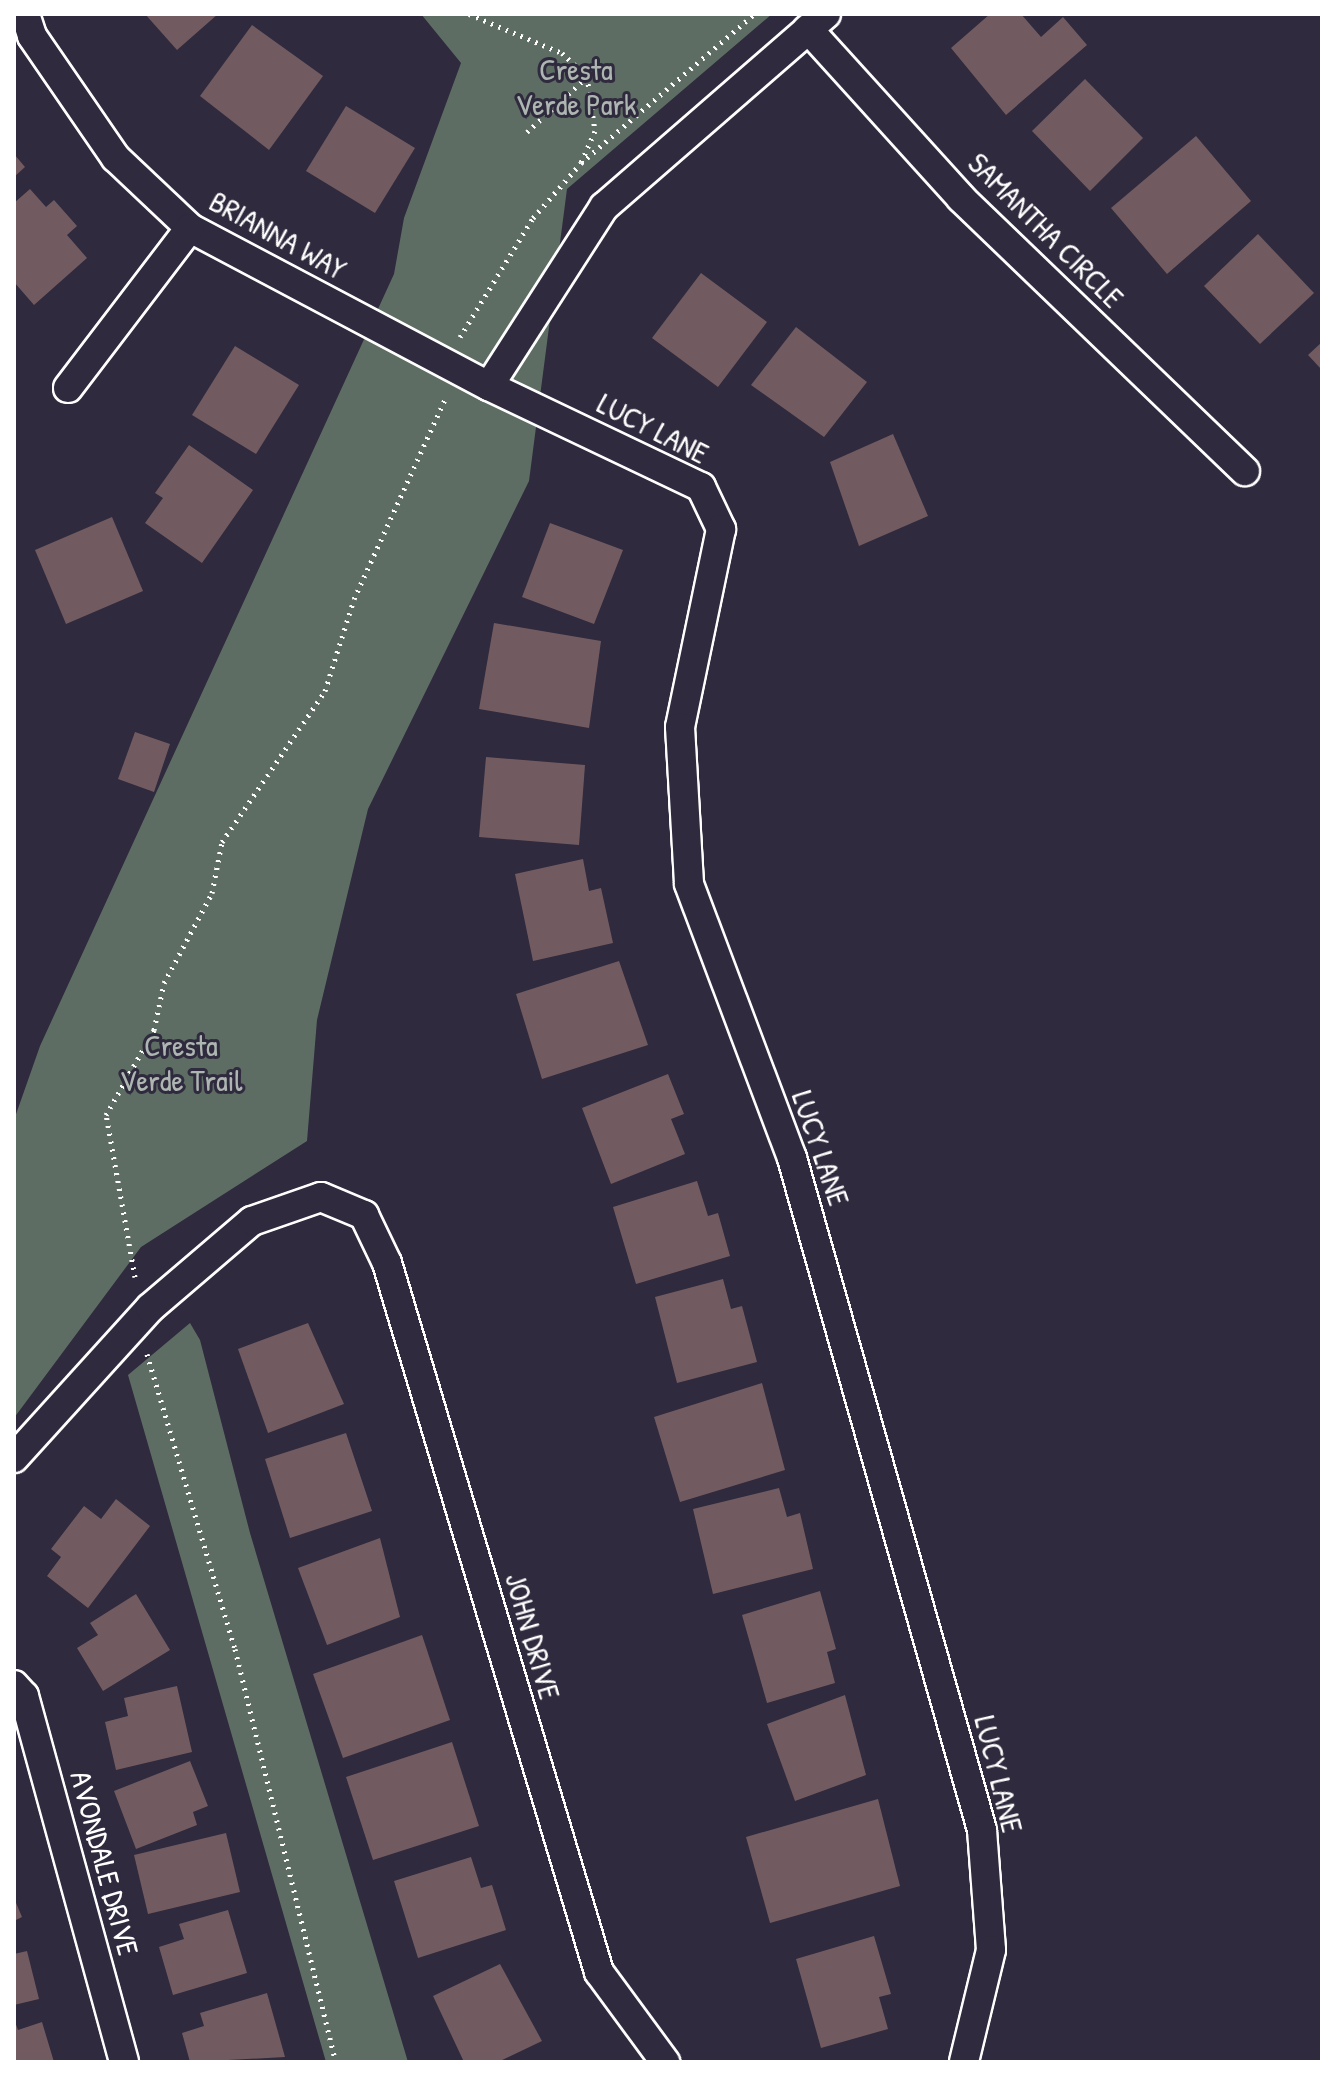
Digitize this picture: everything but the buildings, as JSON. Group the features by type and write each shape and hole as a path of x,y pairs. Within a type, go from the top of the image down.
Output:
{"street":[{"name":"BRIANNA WAY","path":"25,14 32,36 116,158 190,228 489,386"},
{"path":"489,386 604,207 817,22"},
{"name":"SAMANTHA CIRCLE","path":"817,22 961,198 1245,471"},
{"path":"68,388 190,228"},
{"name":"LUCY LANE","path":"489,386 701,487 721,529 680,727 689,884 792,1158 982,1830 991,1950 964,2062"},
{"name":"JOHN DRIVE","path":"137,1322 252,1221 321,1197 364,1215 387,1263 599,1972 665,2062"},
{"path":"14,1458 137,1322"},
{"name":"AVONDALE DRIVE","path":"14,1685 24,1696 124,2062"}],"path":[{"path":"469,14 562,53 587,76 595,131 581,163"},
{"path":"457,347 472,308 581,163 754,14"},
{"path":"527,132 587,76"},
{"path":"135,1277 106,1115 154,1030 164,983 212,893 222,842 325,691 354,599 445,401 448,387"},
{"path":"137,1322 235,1649 336,2062"}],"green space":[{"name":"Cresta Verde Trail","path":"421,14 772,14 567,189 529,481 368,809 317,1020 307,1141 141,1247 14,1418 14,1120 40,1046 394,274 404,218 461,63"},
{"path":"190,1323 200,1340 250,1533 408,2062 326,2062 128,1375"}],"park label":[{"name":"Cresta Verde Park","path":"576,86"}]}
